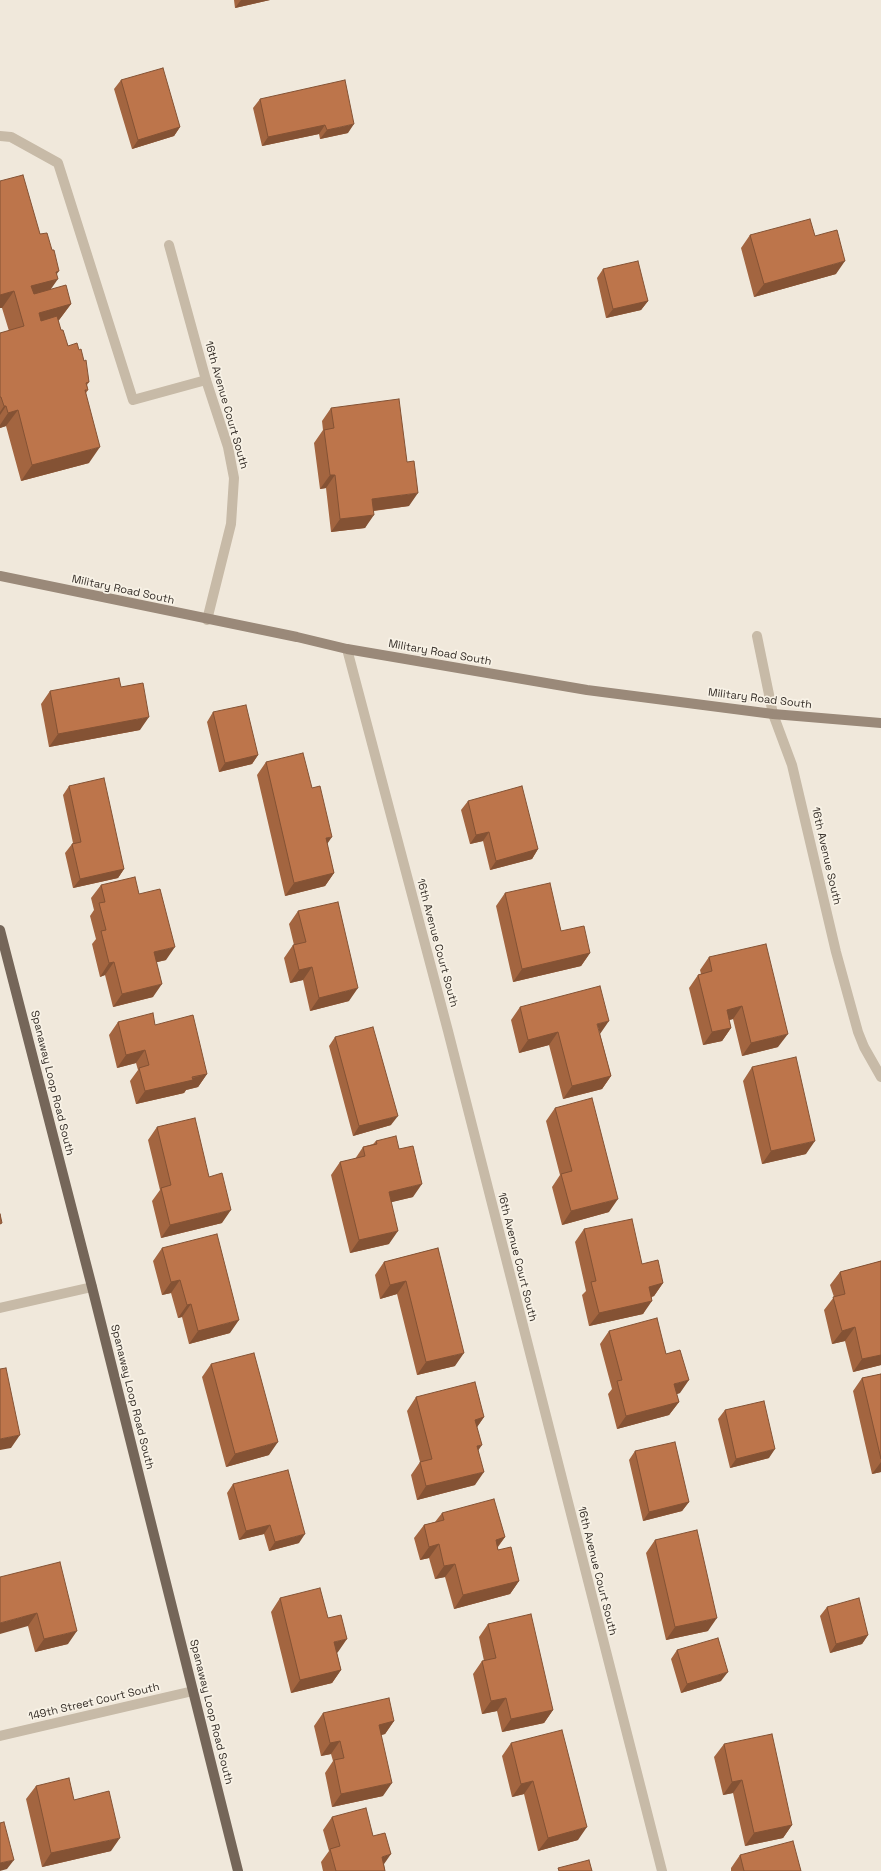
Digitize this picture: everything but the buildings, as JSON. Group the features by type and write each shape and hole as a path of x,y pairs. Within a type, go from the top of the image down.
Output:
{"main road":[{"name":"Military Road South","path":"0,576 207,620 297,637 347,649 587,690 773,714 881,723"},
{"name":"Spanaway Loop Road South","path":"0,930 92,1287 238,1871"}],"street":[{"path":"0,136 11,137 58,163 133,400 206,380"},
{"name":"16th Avenue Court South","path":"169,245 206,380 228,448 234,478 231,524 207,620"},
{"name":"16th Avenue South","path":"757,636 773,714 792,765 836,952 858,1032 864,1048 881,1076"},
{"name":"16th Avenue Court South","path":"347,649 448,1031 662,1871"},
{"path":"0,1308 92,1287"},
{"name":"149th Street Court South","path":"0,1736 193,1691"}]}
